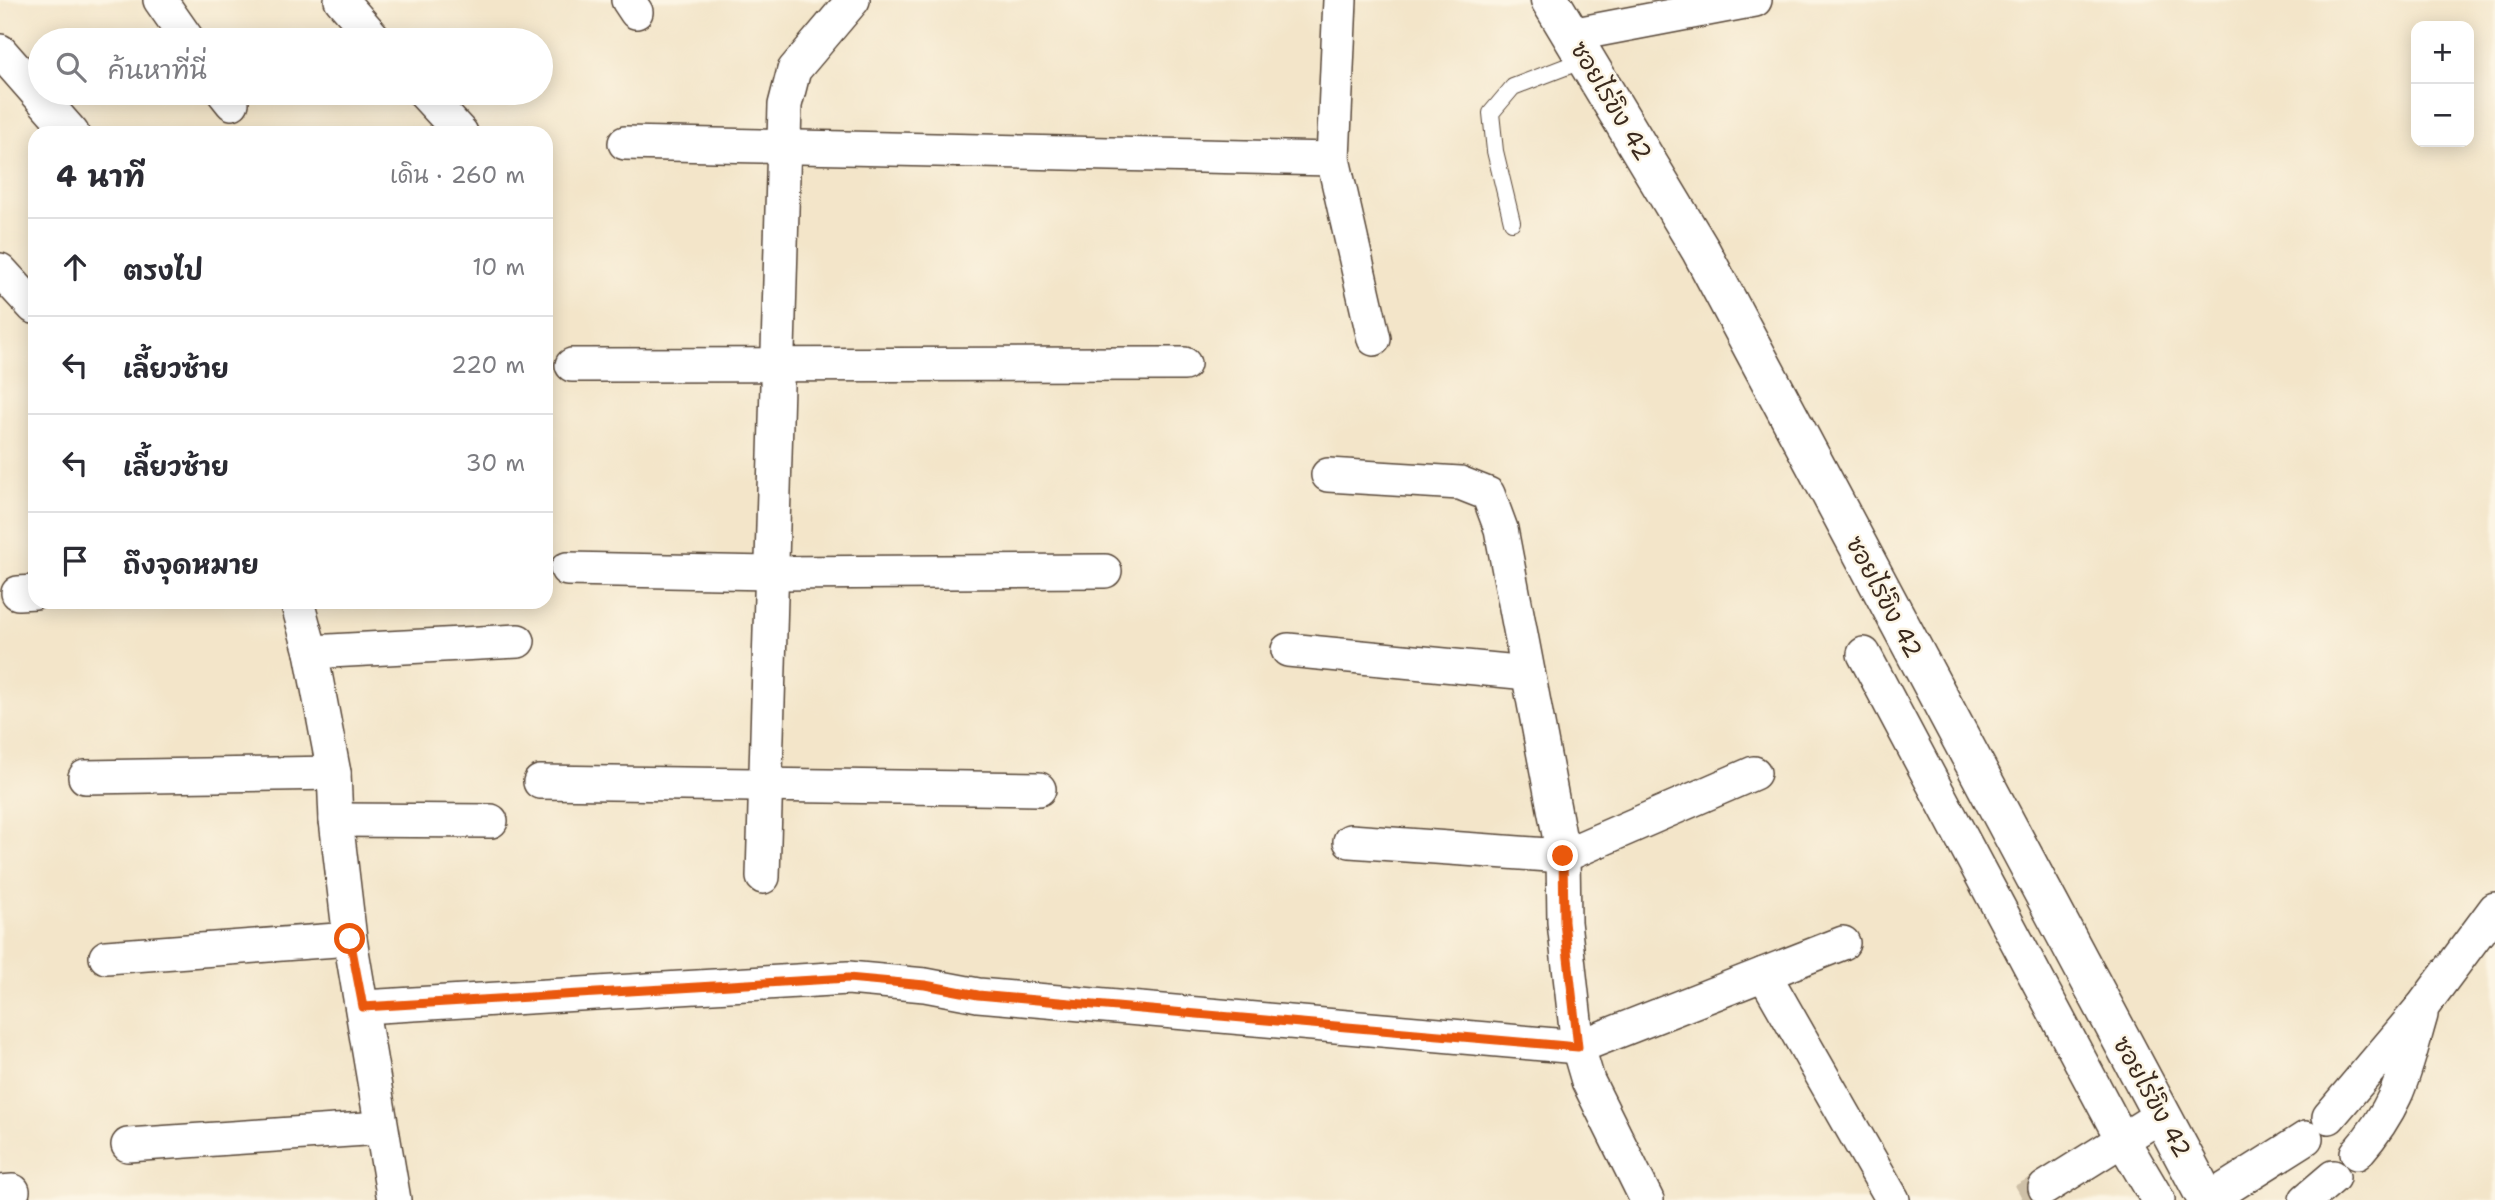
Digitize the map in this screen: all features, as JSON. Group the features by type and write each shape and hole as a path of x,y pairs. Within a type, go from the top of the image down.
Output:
{"street":[{"path":"160,0 180,28"},
{"path":"341,0 366,28"},
{"path":"763,877 785,105 794,70 853,0"},
{"path":"1340,0 1333,159 1374,339"},
{"name":"ซอยไร่ขิง 42","path":"1550,0 1701,251 2160,1116 2203,1191"},
{"path":"1578,47 1755,0"},
{"path":"0,51 28,83"},
{"path":"47,105 66,126"},
{"path":"435,105 455,126"},
{"path":"625,143 1333,159"},
{"path":"0,270 28,300"},
{"path":"572,365 778,362 1184,364"},
{"path":"1328,475 1461,483 1488,494 1501,529 1563,856 1564,922 1578,1047 1588,1081 1647,1200"},
{"path":"567,569 770,573 1105,571"},
{"path":"299,609 311,652 334,773 336,820 350,939 394,1200"},
{"path":"311,652 518,642"},
{"path":"1288,650 1528,673"},
{"path":"1864,654 2153,1198 2203,1191 2318,1128 2423,1006 2495,909"},
{"path":"85,777 334,773"},
{"path":"1350,841 1563,856 1754,773"},
{"path":"540,782 1039,789"},
{"path":"336,820 491,821"},
{"path":"106,957 350,939"},
{"path":"363,1007 848,978 925,985 978,995 1578,1047 1843,943"},
{"path":"1764,974 1893,1200"},
{"path":"2357,1153 2382,1125 2399,1090 2423,1006"},
{"path":"2045,1188 2160,1116"},
{"path":"128,1145 380,1128"},
{"path":"2306,1200 2333,1178"}],"lane":[{"path":"1512,222 1495,151 1492,113 1513,87 1578,47"}],"tunnel":[{"path":"2023,1200 2045,1188"}],"route":[{"path":"350,939 363,1007 848,978 925,985 978,995 1331,1028 1578,1047 1564,922 1563,856"}]}
